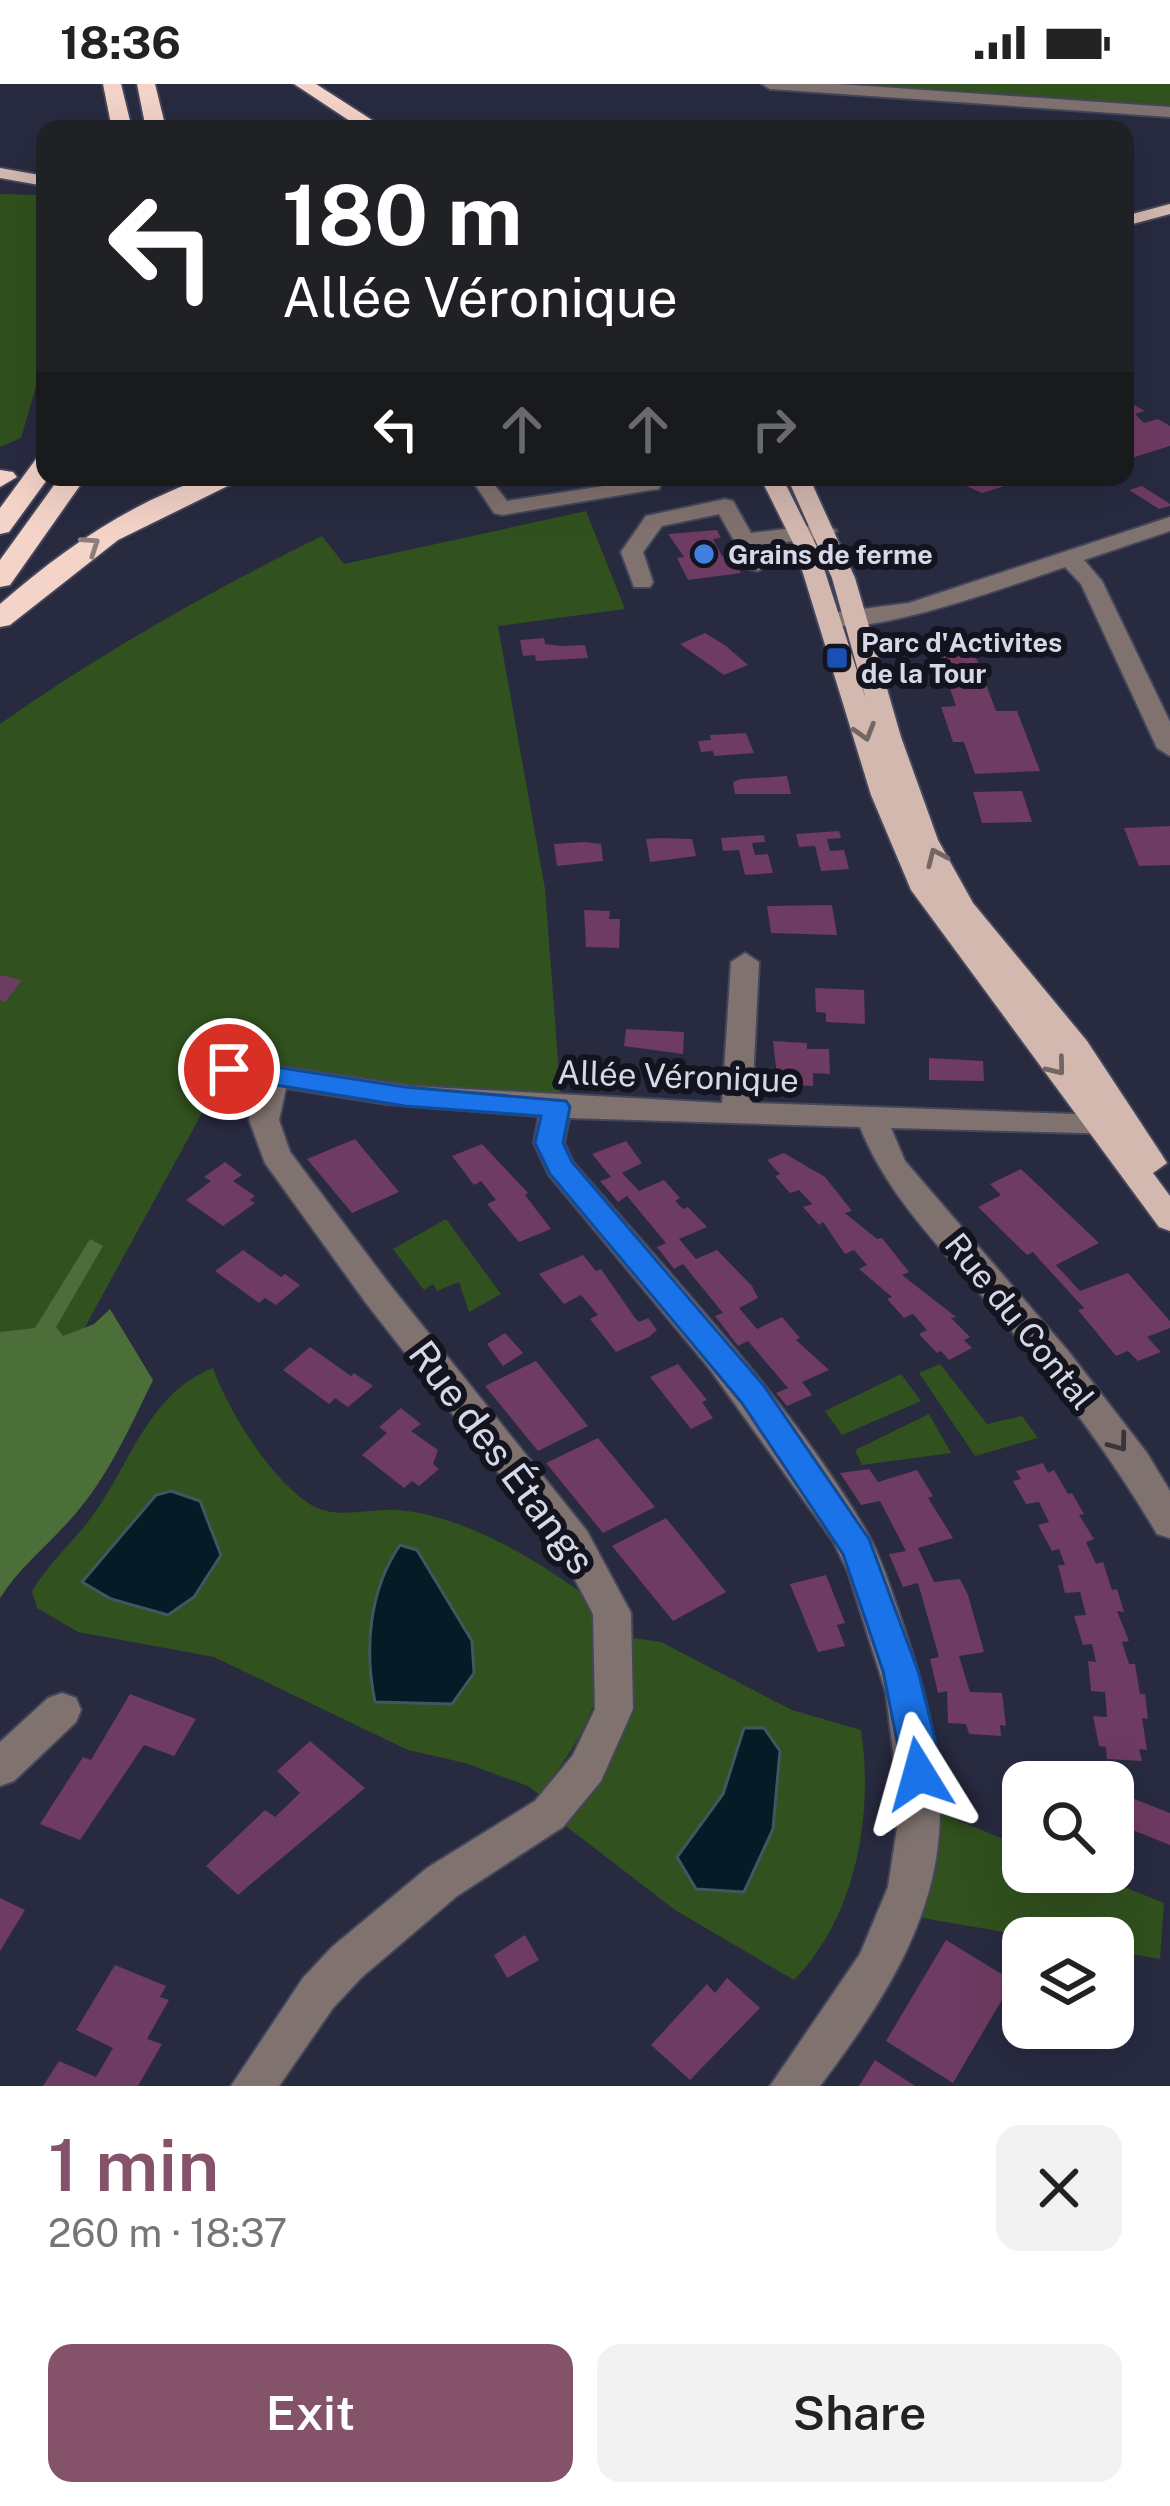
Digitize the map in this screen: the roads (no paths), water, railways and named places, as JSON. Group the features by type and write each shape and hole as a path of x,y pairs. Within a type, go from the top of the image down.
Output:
{"highway":[{"path":"112,84 120,120"},
{"path":"146,84 154,120"},
{"path":"303,84 361,120"},
{"path":"0,526 36,476"},
{"path":"0,579 67,486"},
{"path":"0,619 97,541 146,512 211,486"}],"main road":[{"path":"0,173 36,181"},
{"path":"0,185 36,183"},
{"path":"1134,208 1170,198"},
{"path":"1134,219 1170,209"},
{"path":"776,486 845,619"},
{"path":"803,486 826,531 884,795 925,890 1170,1193"},
{"path":"1112,1122 1170,1220"}],"street":[{"path":"770,84 1170,112"},
{"path":"485,486 502,508 639,486"},
{"path":"642,582 632,552 654,521 724,506 758,564"},
{"path":"845,619 912,610 1170,524"},
{"path":"746,540 826,531"},
{"path":"1069,558 1091,581 1170,748"},
{"path":"736,1115 745,962"},
{"name":"Allée Véronique","path":"229,1069 405,1096 556,1107 1112,1122"},
{"name":"Rue des Étangs","path":"253,2086 318,1993 347,1962 442,1882 549,1814 586,1768 614,1709 612,1613 584,1560 276,1155 264,1120 273,1077"},
{"path":"556,1107 549,1143 560,1167 753,1395 857,1549 901,1671 919,1762 922,1809 914,1866 896,1928 841,2022 792,2086"},
{"name":"Rue du Contal","path":"872,1118 891,1166 1057,1361 1134,1463 1170,1523"},
{"path":"0,1768 62,1710"}],"water":[{"path":"171,1491 200,1501 221,1555 194,1597 168,1615 111,1599 82,1582 156,1495"},
{"path":"400,1545 417,1550 472,1641 474,1673 452,1704 375,1702 372,1621 381,1581"},
{"path":"744,1728 764,1728 780,1751 773,1829 744,1892 696,1889 677,1857 723,1794"}],"place":[{"name":"Grains de ferme","path":"704,554"},
{"name":"Parc d'Activites de la Tour","path":"837,658"}]}
